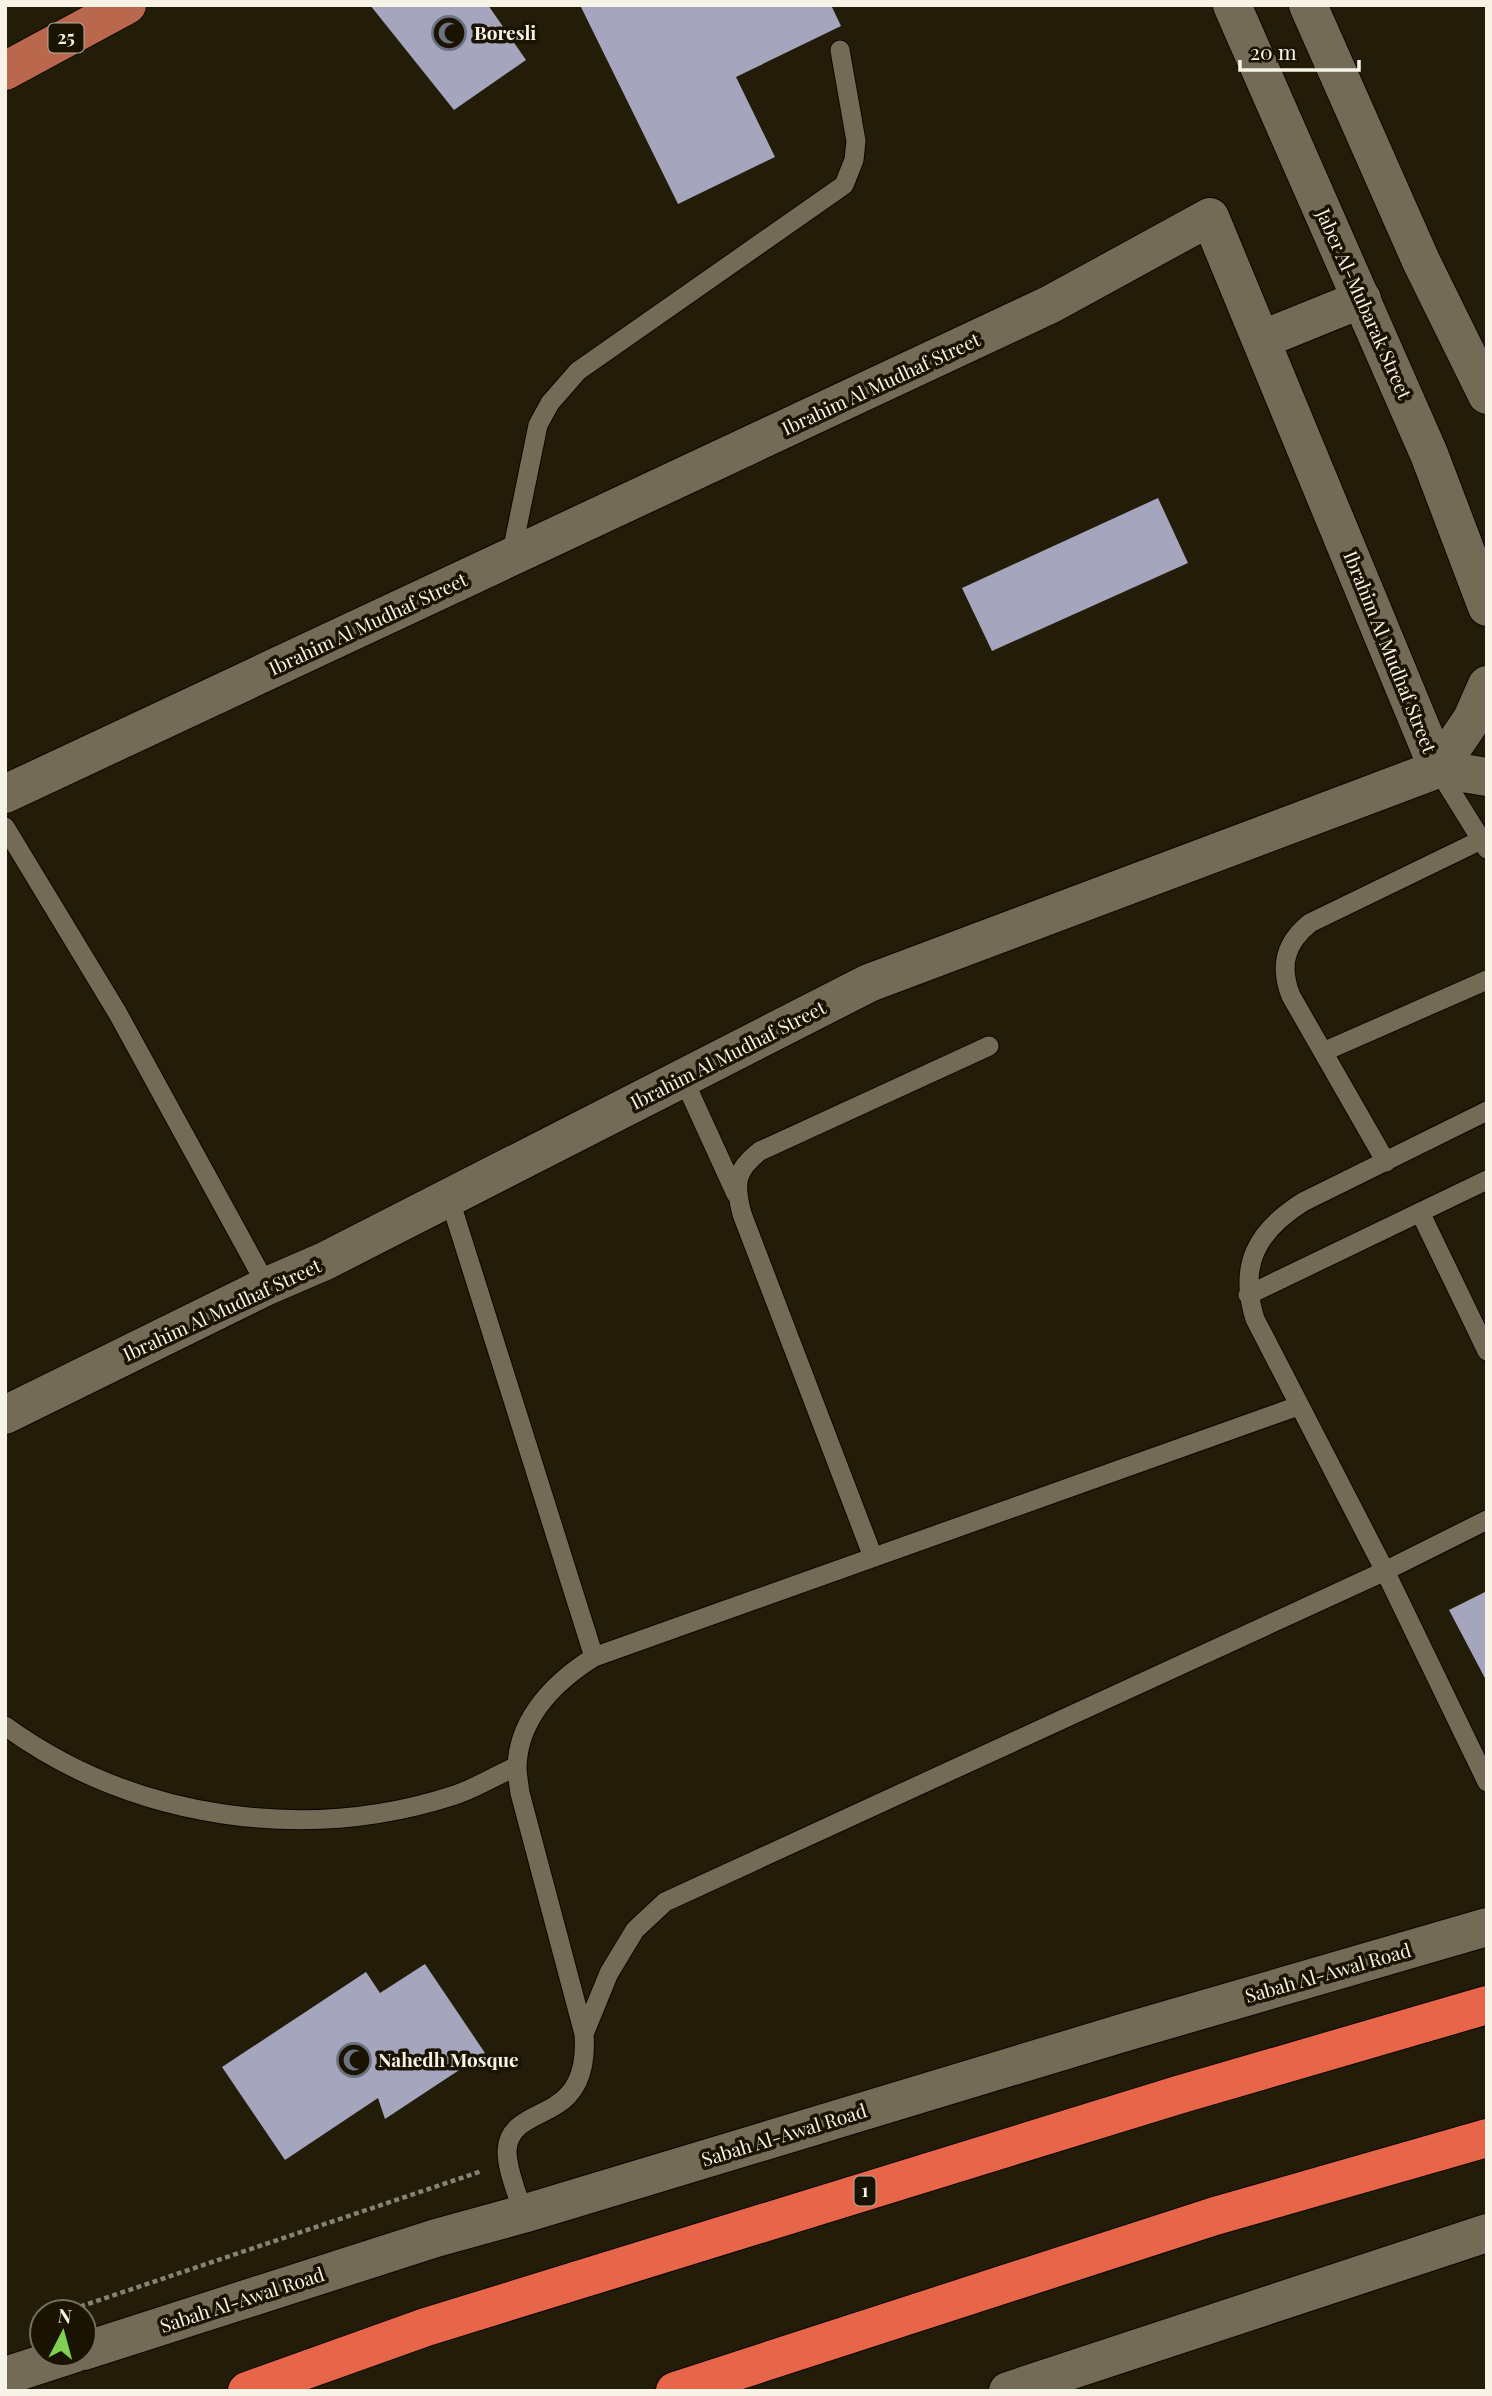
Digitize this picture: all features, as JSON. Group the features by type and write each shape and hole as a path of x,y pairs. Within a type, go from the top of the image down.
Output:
{"highway":[{"name":"1","path":"247,2391 426,2327 1178,2095 1487,2005"},
{"path":"674,2391 1215,2216 1487,2138"}],"main road":[{"name":"25","path":"5,71 127,5"}],"street":[{"name":"Jaber Al-Mubarak Street","path":"1233,5 1429,454 1475,535 1487,607"},
{"path":"1308,5 1422,261 1487,396"},
{"name":"Ibrahim Al Mudhaf Street","path":"5,794 1051,304 1210,217 1438,769"},
{"path":"1262,340 1362,299"},
{"name":"Ibrahim Al Mudhaf Street","path":"1438,769 1472,719 1487,685"},
{"name":"Ibrahim Al Mudhaf Street","path":"5,1415 267,1286 325,1261 869,984 1438,769 1487,777"},
{"name":"Sabah Al-Awal Road","path":"98,2346 423,2242 1487,1927"},
{"path":"1008,2391 1487,2233"},
{"path":"5,2376 30,2368"}],"lane":[{"path":"511,557 538,425 550,403 578,371 844,186 854,160 856,141 841,50"},
{"path":"1385,1162 1286,983 1286,956 1299,932 1310,923 1484,844 1438,769"},
{"path":"5,827 117,1012 267,1286"},
{"path":"1323,1052 1487,980"},
{"path":"737,1195 738,1175 747,1161 761,1151 989,1046"},
{"path":"683,1078 737,1195 873,1557"},
{"path":"1487,1111 1303,1202 1283,1215 1266,1231 1255,1252 1249,1274 1248,1295 1255,1319 1385,1571 1487,1782"},
{"path":"1248,1295 1487,1180"},
{"path":"449,1197 594,1657"},
{"path":"1420,1212 1487,1351"},
{"path":"523,2214 509,2162 507,2150 510,2137 517,2127 557,2105 571,2091 581,2073 585,2054 584,2034 520,1794 517,1766 523,1738 534,1713 550,1691 570,1672 594,1657 1298,1406"},
{"path":"584,2034 609,1973 635,1930 665,1902 1385,1571 1487,1520"},
{"path":"5,1727 37,1749 128,1793 202,1810 252,1817 318,1821 411,1808 458,1794 517,1766"}],"path":[{"path":"98,2301 509,2162"}],"building":[{"name":"Boresli","path":"370,5 488,5 526,60 454,110"},
{"path":"580,5 831,5 841,26 736,77 775,157 678,204"},
{"path":"1158,498 1188,563 992,651 962,588"},
{"path":"1487,1591 1487,1682 1449,1610"},
{"name":"Nahedh Mosque","path":"425,1964 485,2053 385,2119 378,2098 285,2160 222,2067 366,1972 380,1993"}],"place":[{"name":"Boresli","path":"449,33"},
{"name":"Nahedh Mosque","path":"354,2060"}]}
